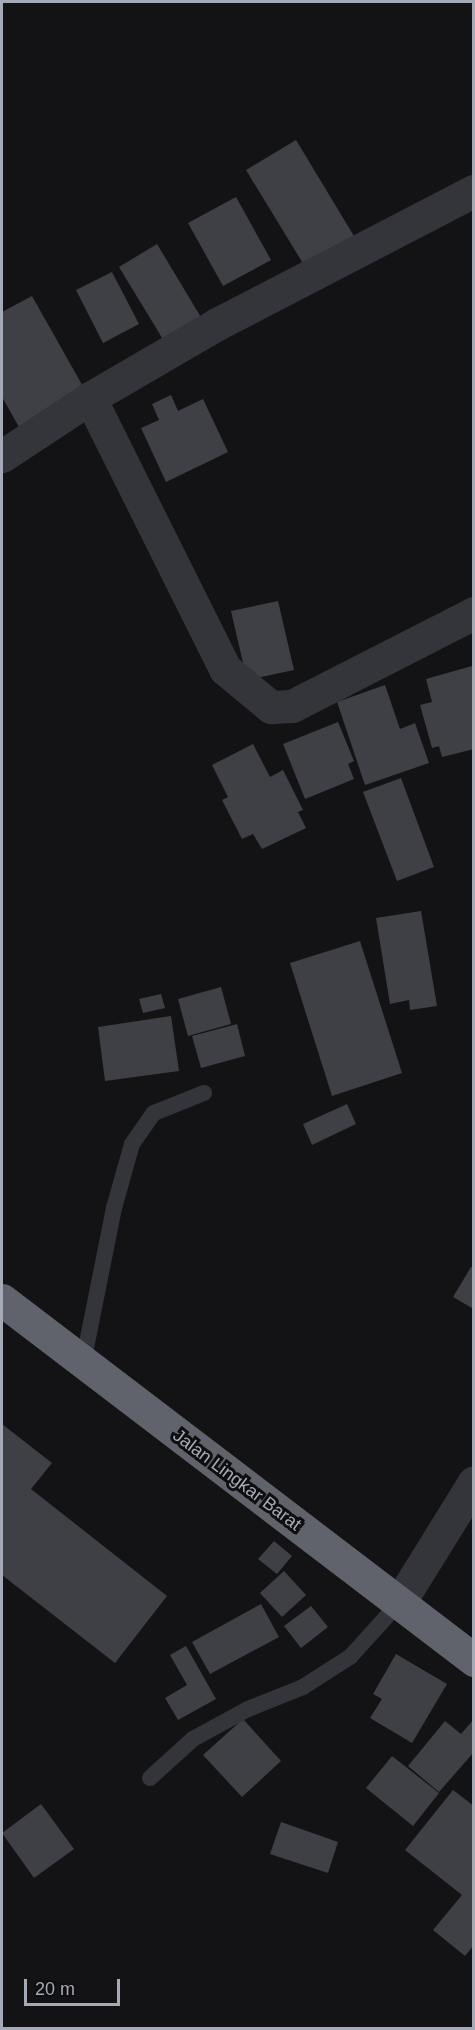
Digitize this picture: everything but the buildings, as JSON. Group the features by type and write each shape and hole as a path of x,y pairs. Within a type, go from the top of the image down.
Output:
{"highway":[{"name":"Jalan Lingkar Barat","path":"2,1300 474,1660"}],"street":[{"path":"2,456 90,398 217,324 473,193"},
{"path":"90,398 225,669 264,703 271,706 292,706 474,613"},
{"path":"399,1603 474,1482"}],"lane":[{"path":"83,1363 114,1208 132,1144 154,1113 204,1093"},
{"path":"150,1778 193,1739 248,1709 303,1687 350,1657 399,1603"}]}
